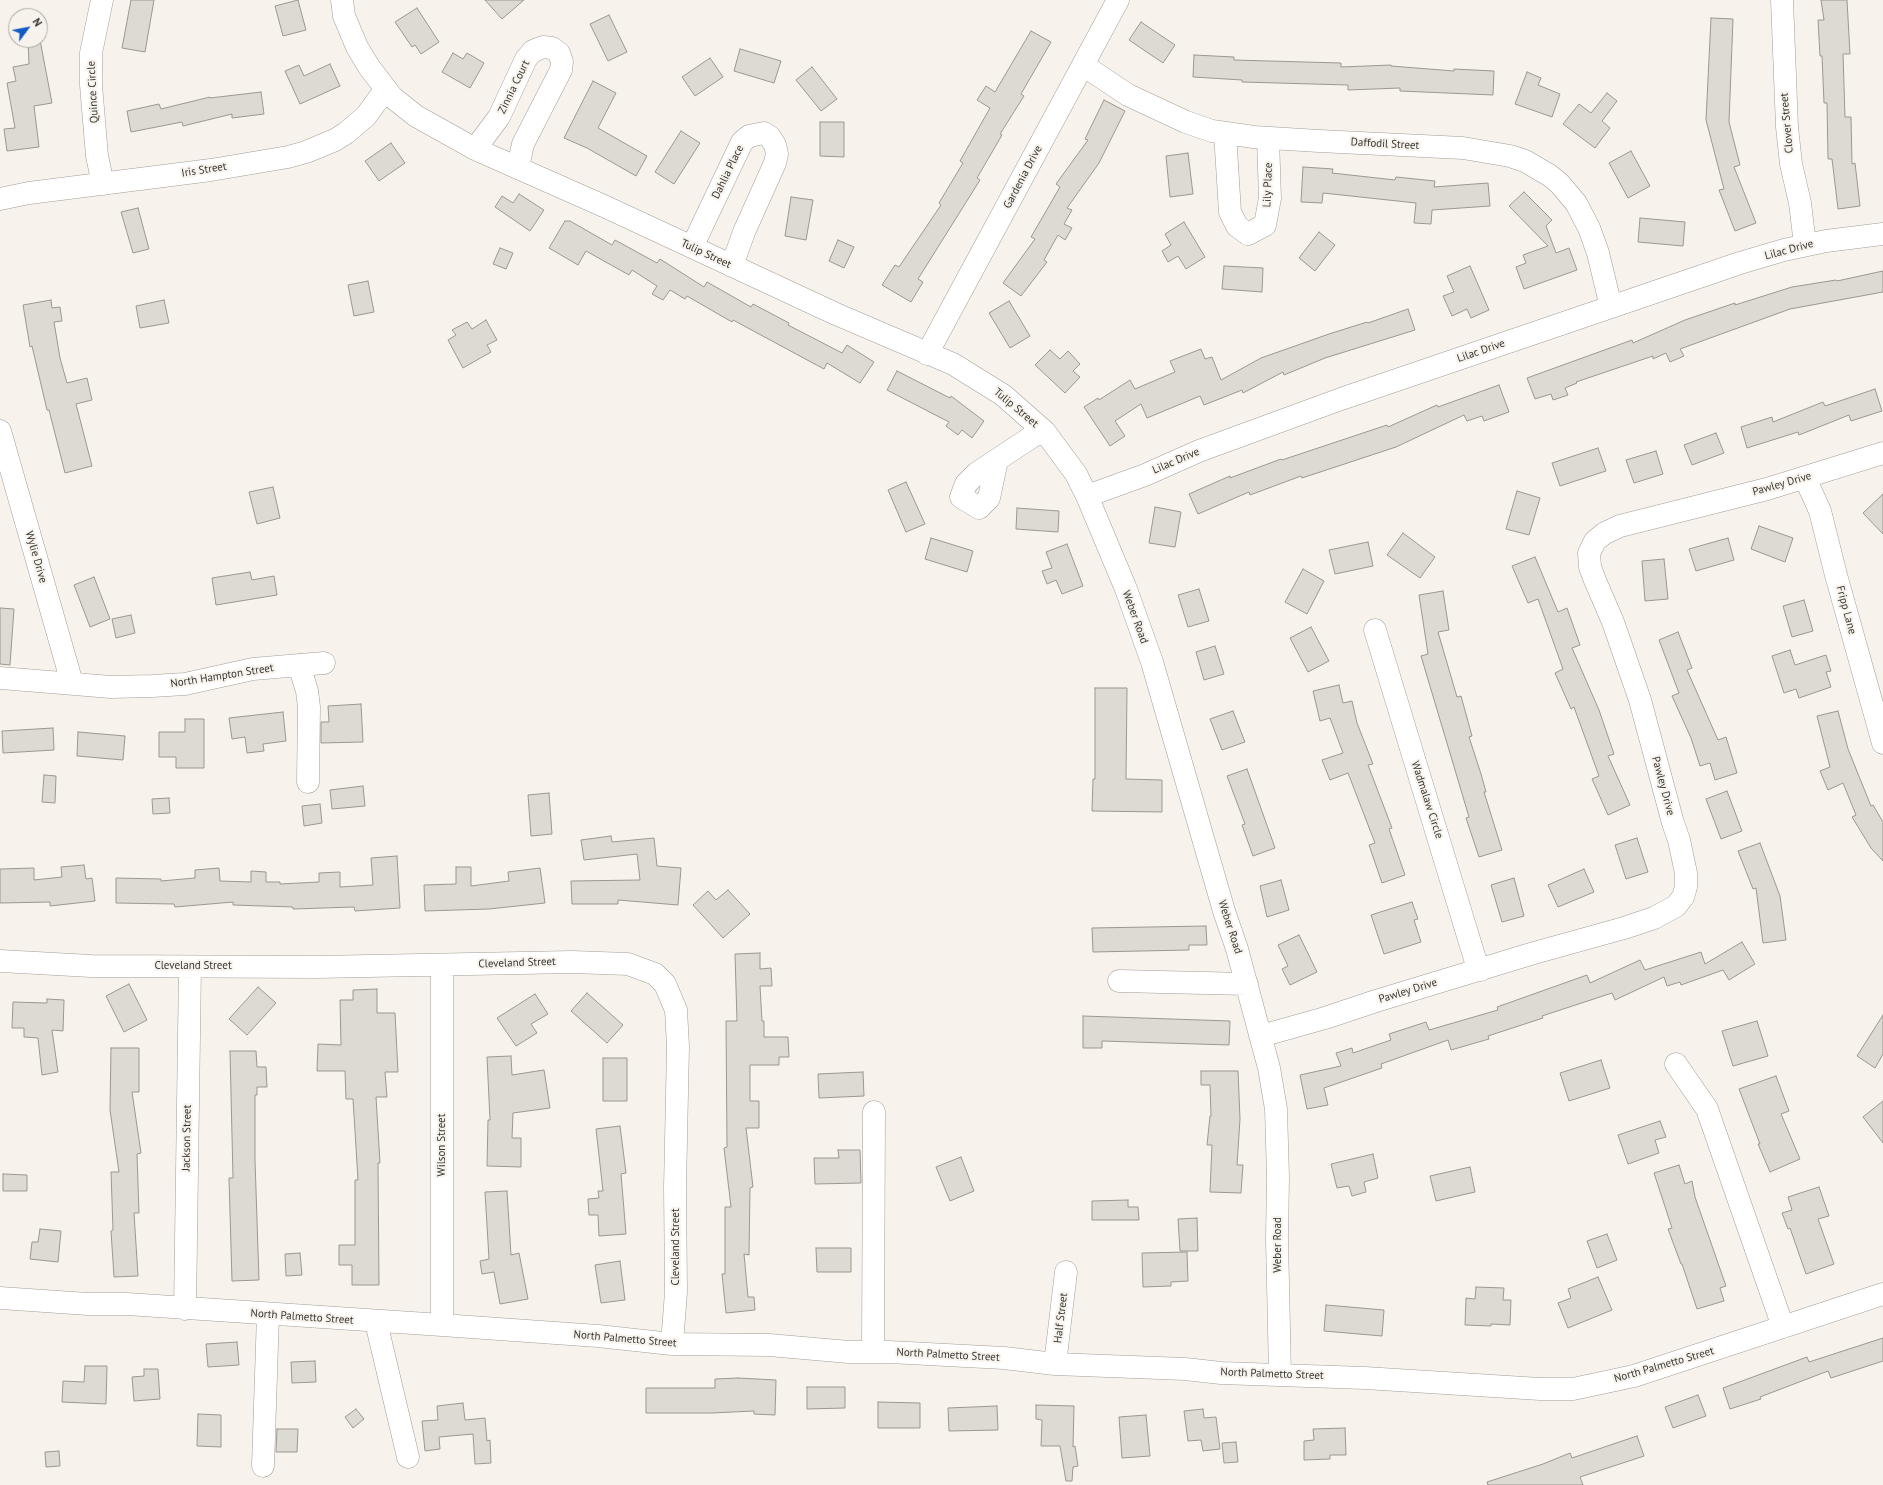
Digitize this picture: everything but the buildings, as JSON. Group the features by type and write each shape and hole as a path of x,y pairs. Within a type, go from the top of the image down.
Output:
{"street":[{"name":"Quince Circle","path":"102,0 91,53 91,85 97,156 103,184"},
{"name":"Tulip Street","path":"342,0 344,16 369,67 385,90 416,116 475,149 518,167 732,266 952,364 1003,395 1045,432 1076,474 1087,496"},
{"name":"Gardenia Drive","path":"927,354 1118,0"},
{"name":"Clover Street","path":"1782,0 1787,127 1791,164 1800,203 1805,245"},
{"name":"Zinnia Court","path":"475,149 499,117 526,59 533,51 543,47 552,48 559,53 562,62 561,70 523,144 518,167"},
{"name":"Daffodil Street","path":"1083,65 1128,94 1179,119 1212,131 1268,138 1463,148 1510,156 1525,161 1549,175 1559,183 1576,203 1589,228 1598,253 1611,307"},
{"name":"Iris Street","path":"0,199 30,193 251,164 306,152 335,140 346,133 366,116 385,90"},
{"name":"Dahlia Place","path":"692,247 742,142 749,136 764,133 770,137 775,144 777,154 775,163 744,232 732,266"},
{"name":"Lily Place","path":"1225,133 1230,212 1237,226 1248,234 1265,225 1270,198 1268,138"},
{"name":"Lilac Drive","path":"1087,496 1145,475 1199,451 1342,399 1740,263 1826,240 1883,234"},
{"name":"Wylie Drive","path":"0,432 72,683"},
{"path":"997,460 1003,454 1033,436 1045,432"},
{"name":"Pawley Drive","path":"1261,1036 1654,918 1676,906 1683,897 1686,887 1686,873 1679,840 1673,823 1640,700 1613,622 1590,567 1589,553 1595,541 1605,532 1620,526 1709,505 1805,478 1883,453"},
{"name":"Fripp Lane","path":"1805,478 1820,511 1878,708 1883,743"},
{"name":"Weber Road","path":"1087,496 1126,589 1152,662 1261,1036 1276,1109 1280,1375"},
{"name":"Wadmalaw Circle","path":"1375,630 1475,959 1481,970"},
{"name":"North Hampton Street","path":"0,678 111,687 185,684 253,669 324,663"},
{"path":"300,665 307,690 309,707 308,782"},
{"name":"Cleveland Street","path":"0,961 84,966 190,967 317,967 565,962 628,964 656,974 665,984 676,1010 678,1046 675,1188 676,1292 672,1344"},
{"name":"Wilson Street","path":"442,965 442,1325"},
{"name":"Jackson Street","path":"185,1309 190,967"},
{"path":"1120,982 1247,984"},
{"path":"1676,1064 1707,1109 1783,1327"},
{"path":"872,1352 874,1112"},
{"name":"Half Street","path":"1056,1364 1066,1272"},
{"name":"North Palmetto Street","path":"0,1298 442,1325 598,1336 672,1344 769,1345 814,1350 1004,1358 1056,1364 1365,1378 1540,1389 1573,1389 1634,1376 1883,1294"},
{"path":"263,1466 268,1314"},
{"path":"376,1322 408,1457"}]}
